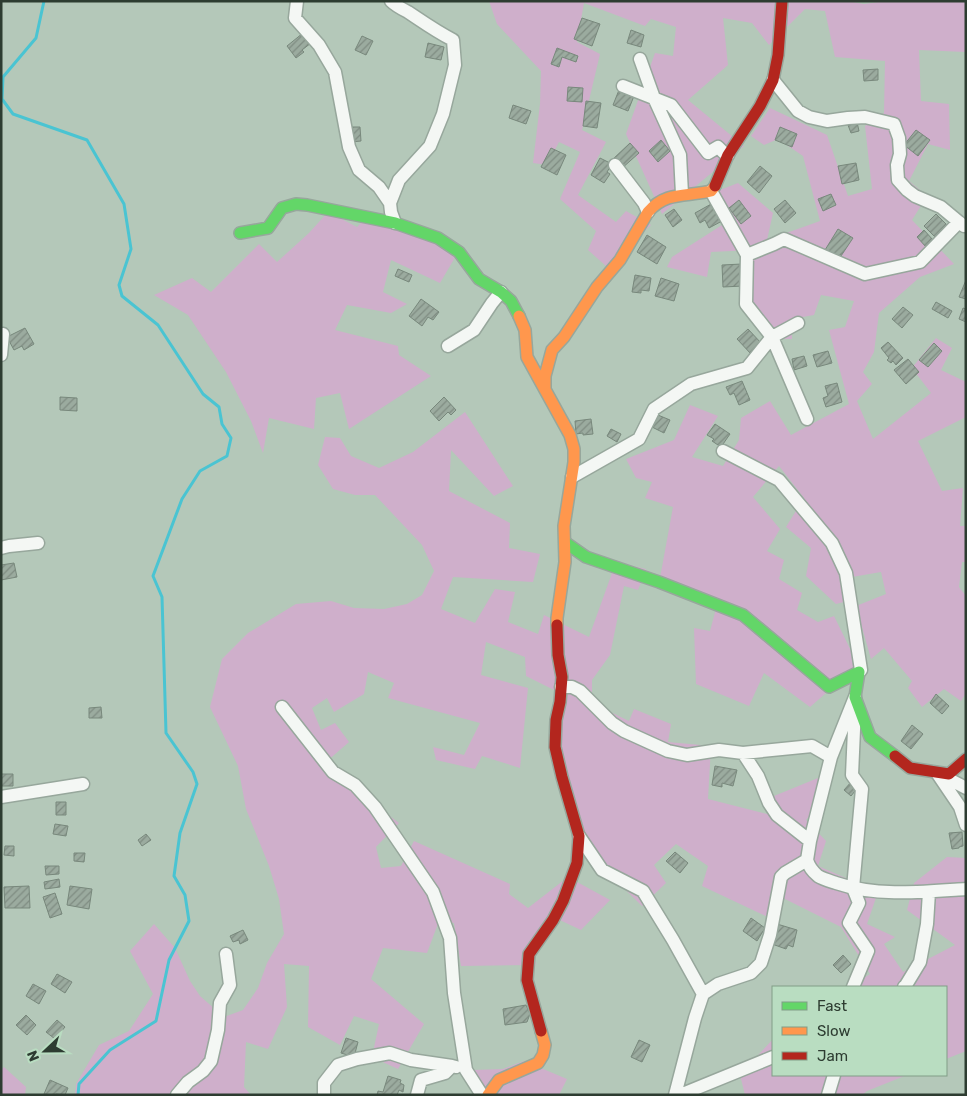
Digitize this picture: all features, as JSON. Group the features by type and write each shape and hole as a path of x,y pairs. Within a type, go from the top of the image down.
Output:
{"street":[{"path":"297,1 295,18 319,45 335,72 349,147 359,170 379,187 390,203"},
{"path":"391,1 433,30 453,40 455,65 443,114 430,146 399,180 390,203 395,223"},
{"path":"545,389 544,376 552,350 564,337 597,287 620,260 648,212 661,200 682,194 698,194 711,191 716,184 728,155 760,106 774,80 782,1"},
{"path":"640,59 654,98 680,155 682,194"},
{"path":"748,255 784,239 865,274 920,262 962,224 941,207 915,196 898,180 899,138 894,124 865,117 827,122 809,117 798,111 774,80"},
{"path":"622,86 671,105 708,153 718,147 728,155"},
{"path":"615,165 644,203 648,212"},
{"path":"711,191 748,255 746,304 772,338 807,419"},
{"path":"240,232 268,228 282,208 296,204 395,223 438,238 459,252 480,279 501,292 511,301 525,330 527,357 530,364 570,435 574,449 572,478 564,526 566,543 565,562 557,618 558,655 562,677 556,720 555,747 579,836 577,863 563,901 553,920 529,954 526,969 527,980 545,1045 543,1055 538,1063 499,1080 488,1095"},
{"path":"448,346 474,330 501,292"},
{"path":"572,478 639,439 654,409 690,384 747,368 772,338 798,323"},
{"path":"1,355 3,334"},
{"path":"723,451 779,480 832,543 846,573 861,670 859,672 855,697 852,775 862,789 853,888 859,902 848,922 868,951 853,986"},
{"path":"1,548 38,542"},
{"path":"566,543 586,557 659,582 743,615 829,687 859,672"},
{"path":"561,687 580,691 612,723 668,751 687,755 719,750 743,753 812,746 830,757"},
{"path":"855,697 830,757 810,841 807,860 810,868 820,877 863,890 929,892 966,889"},
{"path":"855,697 870,737 910,768 949,774 966,759"},
{"path":"282,707 333,772 356,785 374,807 433,892 450,938 454,993 466,1070 482,1095"},
{"path":"743,753 758,776 777,815 810,841"},
{"path":"937,773 966,788"},
{"path":"937,773 960,806 966,825"},
{"path":"1,797 83,784"},
{"path":"579,836 602,870 643,891 703,994"},
{"path":"675,1095 703,994 718,984 751,973 760,964 770,935 781,877 807,860"},
{"path":"906,986 920,962 927,924 929,892"},
{"path":"177,1095 211,1061 218,1030 220,1003 230,985 226,954"},
{"path":"324,1095 324,1083 338,1065 357,1059 390,1054 411,1060 466,1070"},
{"path":"680,1095 772,1057"},
{"path":"417,1095 421,1080 445,1073 452,1066"},
{"path":"828,1095 834,1076"}],"shaded area":[{"path":"489,1 847,1 864,4 886,1 966,1 966,52 919,50 921,101 949,104 950,150 928,144 909,181 927,196 912,220 954,264 920,277 879,313 874,352 863,372 872,384 857,401 873,439 931,393 912,368 936,338 952,348 941,370 966,382 966,417 918,441 942,491 963,488 960,526 966,526 966,562 962,562 959,587 966,596 966,693 961,701 944,689 922,707 908,688 912,681 884,648 871,659 856,606 886,594 881,572 852,577 856,599 836,604 806,576 811,548 786,527 804,498 779,466 753,497 780,529 767,551 784,560 779,579 802,593 797,610 818,622 834,616 858,665 810,707 764,673 749,706 696,684 694,628 710,631 718,601 660,578 673,507 645,498 652,482 636,478 626,459 674,440 690,405 718,416 692,457 723,466 739,440 741,418 770,401 791,435 849,404 829,330 845,327 854,301 821,295 814,315 791,319 792,339 777,339 753,309 752,250 711,252 707,277 667,267 672,257 733,218 715,192 738,183 773,213 767,240 820,221 803,156 778,139 764,145 751,136 770,108 827,135 848,196 872,189 865,126 884,113 885,61 835,57 825,11 805,9 769,45 752,23 723,18 728,65 688,100 744,146 662,214 626,134 655,53 673,56 676,27 651,19 645,26 584,3 577,42 600,54 582,130 606,142 578,195 616,222 626,211 651,225 606,266 588,250 596,231 560,199 580,152 559,142 547,165 533,163 540,104 541,71 497,24"},
{"path":"328,212 357,227 370,214 460,249 440,283 391,260 383,292 407,304 391,313 347,305 335,330 398,346 399,355 431,376 349,429 340,393 316,398 314,429 269,418 263,453 251,421 226,372 188,315 154,295 192,278 211,292 259,244 277,262 309,233"},
{"path":"465,412 513,486 494,496 451,450 449,491 510,523 509,548 540,554 533,582 453,577 441,609 475,623 495,589 515,592 508,622 538,634 544,615 589,637 616,562 646,569 638,590 624,586 610,655 592,680 592,703 629,721 634,709 671,724 668,742 711,746 708,799 767,814 774,796 818,778 824,798 806,820 826,841 818,866 878,892 867,924 895,937 884,944 903,972 955,945 907,910 914,883 947,857 966,858 966,1051 947,1059 947,986 852,986 870,974 841,927 775,894 770,918 702,886 708,866 676,844 654,865 666,883 642,906 588,853 551,751 560,693 526,676 525,657 486,642 481,675 528,688 520,768 482,756 475,769 436,760 433,747 464,755 480,723 388,698 394,683 368,672 364,694 334,712 327,698 312,708 321,730 335,723 349,742 326,762 347,784 399,823 376,847 381,868 401,866 414,841 510,884 509,894 528,908 568,877 610,900 581,930 549,915 532,948 536,965 461,966 454,923 439,921 427,953 383,948 371,979 424,1024 398,1069 372,1057 379,1024 354,1016 340,1045 308,1027 309,966 284,964 287,1007 268,1049 246,1042 244,1087 251,1095 75,1095 76,1084 99,1045 129,1031 153,994 130,951 154,924 175,948 190,981 200,996 224,1017 243,1010 258,988 267,963 284,934 279,899 269,866 246,809 238,766 210,707 222,659 248,633 296,604 331,601 354,608 384,609 407,604 422,595 434,571 422,545 375,495 355,495 333,489 318,465 325,437 340,438 351,456 379,468 413,452"},
{"path":"772,1040 772,1076 904,1076 867,1091 862,1095 745,1095 740,1075"},
{"path":"524,1061 567,1079 559,1095 480,1095 473,1070 503,1069"},
{"path":"4,1067 26,1087 25,1095 1,1095 1,1070"}],"building":[{"path":"582,18 600,24 592,46 574,39"},
{"path":"631,30 644,35 641,47 627,43"},
{"path":"303,33 311,43 296,58 287,46"},
{"path":"362,36 373,41 366,55 355,50"},
{"path":"428,43 444,47 441,60 425,57"},
{"path":"557,48 578,56 576,62 562,57 559,67 551,64"},
{"path":"878,69 878,80 864,81 863,70"},
{"path":"568,87 583,88 582,102 567,101"},
{"path":"619,90 634,96 628,111 613,105"},
{"path":"586,101 601,103 597,128 583,126"},
{"path":"513,105 531,111 526,124 509,118"},
{"path":"857,122 859,131 851,133 848,125"},
{"path":"349,127 360,127 361,141 350,142"},
{"path":"780,127 797,134 792,147 775,140"},
{"path":"916,130 930,140 918,156 904,145"},
{"path":"661,140 670,151 658,162 649,151"},
{"path":"630,143 639,153 621,169 612,160"},
{"path":"551,148 566,155 557,175 541,167"},
{"path":"600,158 612,164 607,172 610,174 604,183 591,175"},
{"path":"856,163 859,180 842,184 838,166"},
{"path":"760,166 772,176 759,193 747,182"},
{"path":"831,194 836,205 823,211 818,199"},
{"path":"739,200 751,216 741,224 729,208"},
{"path":"785,200 796,213 785,223 774,209"},
{"path":"713,203 722,221 709,228 705,220 700,223 695,213"},
{"path":"674,209 682,220 673,227 665,215"},
{"path":"936,214 947,225 935,237 924,226"},
{"path":"838,229 853,238 839,259 825,250"},
{"path":"924,230 933,240 926,247 917,237"},
{"path":"647,235 666,247 657,264 637,252"},
{"path":"742,264 743,286 723,287 722,265"},
{"path":"398,269 412,275 409,282 395,276"},
{"path":"635,275 651,278 649,291 641,290 641,293 632,292"},
{"path":"661,278 679,284 674,301 655,296"},
{"path":"966,280 966,299 959,297"},
{"path":"421,299 439,312 433,320 428,317 422,326 409,316"},
{"path":"936,302 952,311 948,318 932,309"},
{"path":"903,307 913,315 902,328 892,319"},
{"path":"963,308 966,309 966,322 959,319"},
{"path":"25,328 34,344 24,350 22,346 14,350 7,337"},
{"path":"748,329 762,344 751,354 737,339"},
{"path":"888,342 903,358 896,365 893,361 891,363 887,360 889,358 881,348"},
{"path":"934,343 942,351 928,367 919,360"},
{"path":"828,351 832,363 817,367 813,355"},
{"path":"804,356 807,366 794,370 792,359"},
{"path":"908,359 919,372 906,384 894,370"},
{"path":"742,381 750,400 739,405 734,393 730,395 726,387"},
{"path":"837,383 842,402 826,407 823,398 828,396 825,386"},
{"path":"60,397 77,398 77,411 60,410"},
{"path":"444,397 456,410 451,415 448,412 439,421 430,411"},
{"path":"653,413 670,420 664,433 648,425"},
{"path":"591,419 593,434 576,434 575,421"},
{"path":"715,424 730,434 721,447 712,441 714,439 707,435"},
{"path":"611,429 621,434 617,442 607,436"},
{"path":"14,563 17,577 1,580 1,565"},
{"path":"936,694 949,706 942,714 930,703"},
{"path":"101,707 102,718 89,718 89,708"},
{"path":"912,725 923,734 911,749 901,741"},
{"path":"715,766 737,770 733,786 722,783 722,787 712,785"},
{"path":"1,774 13,774 13,786 1,786"},
{"path":"852,781 859,786 851,796 844,790"},
{"path":"56,802 66,802 66,815 56,815"},
{"path":"55,824 68,826 66,836 53,834"},
{"path":"962,832 963,846 952,849 949,833"},
{"path":"146,834 151,840 142,846 138,840"},
{"path":"5,846 14,846 14,856 4,855"},
{"path":"675,852 688,863 680,873 666,861"},
{"path":"74,853 85,853 84,862 74,861"},
{"path":"45,866 59,866 59,874 46,875"},
{"path":"59,879 60,887 45,889 44,882"},
{"path":"29,886 30,908 5,908 4,887"},
{"path":"70,886 92,889 89,909 67,905"},
{"path":"55,893 62,914 50,918 43,897"},
{"path":"751,918 765,928 757,941 743,931"},
{"path":"777,924 797,930 793,947 788,945 786,949 772,944"},
{"path":"243,930 248,940 240,944 239,940 233,942 230,936"},
{"path":"843,955 851,964 841,973 833,965"},
{"path":"57,974 72,982 65,993 51,984"},
{"path":"33,984 46,991 39,1004 26,996"},
{"path":"526,1005 530,1014 527,1022 505,1025 503,1009"},
{"path":"26,1015 36,1025 27,1035 16,1025"},
{"path":"57,1020 65,1027 55,1039 46,1032"},
{"path":"346,1038 358,1042 354,1057 341,1053"},
{"path":"639,1040 650,1045 642,1062 631,1057"},
{"path":"388,1076 401,1080 400,1083 404,1085 403,1092 399,1090 397,1095 377,1095 378,1091 383,1092"},
{"path":"50,1080 68,1088 65,1095 44,1094"}],"waterway":[{"path":"44,1 36,38 3,77 2,99 13,114 87,140 124,204 131,249 119,285 122,296 158,325 203,394 219,407 222,424 231,438 227,456 200,471 182,499 153,576 162,597 166,733 193,772 197,784 180,833 174,876 185,895 189,921 169,960 156,1021 110,1050 79,1084 78,1095"}],"traffic: fast":[{"path":"240,233 268,228 282,208 296,204 395,223 438,238 459,252 479,279 501,292 511,301 519,316"},
{"path":"566,543 586,557 659,582 743,615 829,687 859,672 855,697 870,737 895,756"}],"traffic: slow":[{"path":"545,389 545,376 552,350 564,337 597,287 620,260 648,212 655,205 669,198 711,191 715,186"},
{"path":"519,316 525,330 527,357 570,435 574,449 574,462 564,526 565,562 557,625"},
{"path":"488,1095 499,1080 538,1063 543,1055 545,1045 541,1031"}],"traffic: jam":[{"path":"715,186 728,155 760,106 773,80 778,55 782,1"},
{"path":"541,1031 527,980 529,954 553,920 563,901 577,863 579,836 555,747 556,720 562,677 558,655 557,625"},
{"path":"895,756 910,768 949,774 966,759"}]}
